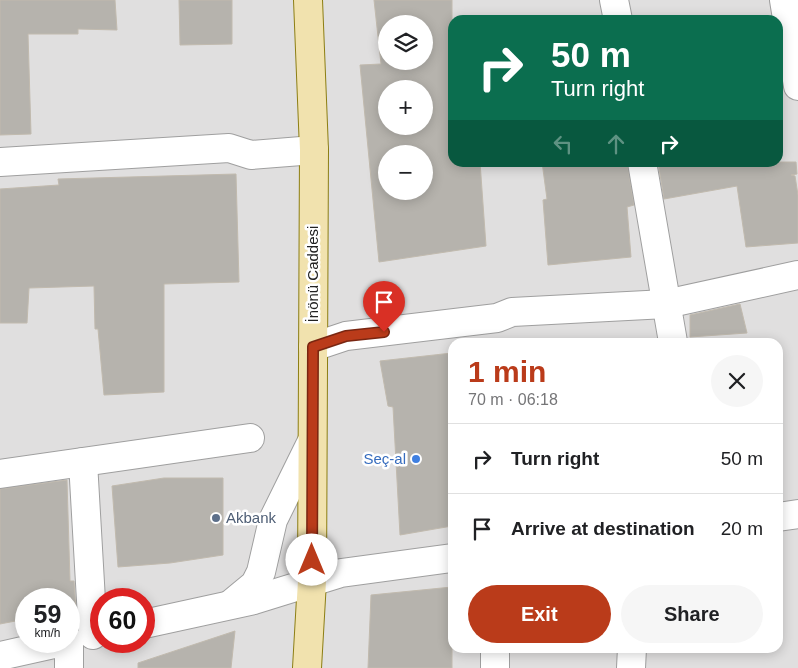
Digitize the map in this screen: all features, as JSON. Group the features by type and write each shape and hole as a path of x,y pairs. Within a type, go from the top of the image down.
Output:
{"main road":[{"name":"İnönü Caddesi","path":"307,668 312,580 314,150 308,0"}],"street":[{"path":"614,0 617,15"},
{"path":"784,0 798,86"},
{"path":"0,162 229,148 251,155"},
{"path":"0,179 232,164 251,155 314,150"},
{"path":"643,167 672,338"},
{"path":"313,347 346,336 497,318 512,312 666,304 798,274"},
{"path":"0,474 250,438"},
{"path":"229,606 255,584 261,572 273,520 312,441"},
{"path":"80,638 83,462"},
{"path":"783,516 798,514"},
{"path":"155,622 254,600 312,580 342,573 448,559"},
{"path":"0,656 15,653"},
{"path":"69,668 74,653"},
{"path":"495,653 495,668"},
{"path":"631,668 632,653"}],"shaded area":[{"path":"0,0 798,0 798,668 0,668"}],"building":[{"path":"0,0 115,0 117,30 78,29 78,34 28,34 31,134 0,135"},
{"path":"179,0 232,0 232,44 180,45"},
{"path":"374,0 452,0 452,15 448,15 448,167 480,167 486,246 379,262 360,65 378,64 378,70 433,70 433,15 378,15 378,37"},
{"path":"783,162 796,162 797,174 791,175 795,176 798,195 798,243 746,247 737,186 664,199 659,167 783,167"},
{"path":"543,167 628,167 634,205 627,207 631,257 548,265 543,200 547,199"},
{"path":"236,174 239,282 164,284 164,392 104,395 98,329 95,329 94,286 29,288 27,323 0,323 0,189 59,185 58,179"},
{"path":"740,304 747,333 690,337 690,315"},
{"path":"448,353 448,527 400,535 393,407 388,406 380,361"},
{"path":"164,478 223,478 223,555 170,563 118,567 112,486"},
{"path":"67,480 70,581 74,581 74,588 15,588 15,621 0,624 0,489"},
{"path":"448,587 448,653 452,653 452,668 368,668 371,595"},
{"path":"235,631 231,668 138,668 138,663"}],"place":[{"name":"Seç-al","path":"416,459"},
{"name":"Akbank","path":"216,518"}],"route":[{"path":"312,560 313,347 346,336 384,332"}]}
